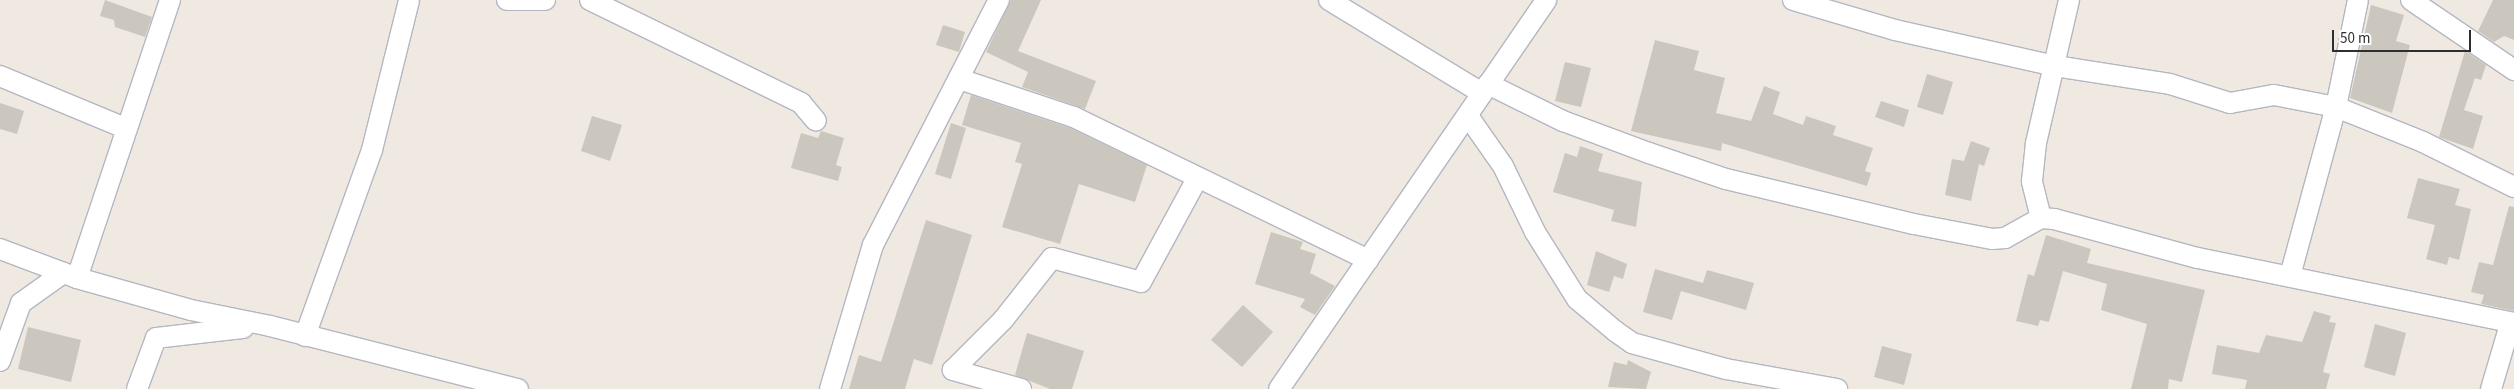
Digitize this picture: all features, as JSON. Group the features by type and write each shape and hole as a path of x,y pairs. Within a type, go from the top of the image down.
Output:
{"street":[{"path":"0,361 21,303 70,275 170,0"},
{"path":"305,336 372,150 409,0"},
{"path":"507,0 546,0"},
{"path":"590,0 801,103 816,121"},
{"path":"830,389 873,245 998,0"},
{"path":"1329,0 1485,88 1564,121 1649,153 1781,193 1992,239 2005,238 2040,218 2290,276 2512,324 2491,389"},
{"path":"1279,389 1546,0"},
{"path":"1793,0 1895,30 2054,66 2170,84 2230,103 2274,95 2336,107 2423,142 2514,187"},
{"path":"2040,218 2032,181 2069,0"},
{"path":"2290,276 2336,107 2358,0"},
{"path":"2411,0 2514,70"},
{"path":"0,76 125,128"},
{"path":"959,79 1074,117 1197,179 1368,260"},
{"path":"1468,116 1503,166 1535,232 1577,299 1615,331 1632,343 1726,369 1836,389"},
{"path":"1021,389 953,370 1003,320 1052,258 1141,282 1197,179"},
{"path":"0,249 70,275 190,310 270,326 472,382 518,389"},
{"path":"137,389 151,343 161,336 270,326"}],"building":[{"path":"105,0 152,17 145,37 115,27 114,20 100,16"},
{"path":"1011,0 1041,0 1018,51 1096,81 1085,109 1022,87 1028,72 986,52"},
{"path":"2493,0 2514,0 2514,40 2504,36 2494,42 2478,31"},
{"path":"2371,5 2404,15 2396,41 2410,45 2392,113 2350,98"},
{"path":"943,25 965,32 959,52 936,45"},
{"path":"1655,40 1699,51 1694,70 1725,78 1716,113 1751,121 1764,86 1780,92 1773,114 1803,125 1806,116 1836,126 1833,135 1873,148 1865,171 1871,173 1867,186 1722,143 1721,151 1631,131"},
{"path":"2465,51 2486,65 2481,80 2475,78 2464,110 2483,116 2473,149 2439,137"},
{"path":"1565,62 1591,68 1581,107 1555,101"},
{"path":"1927,74 1953,82 1943,115 1917,107"},
{"path":"971,95 1070,128 1147,165 1135,202 1079,184 1060,244 1002,227 1022,164 1015,162 1021,143 962,125"},
{"path":"1881,101 1909,110 1904,127 1875,117"},
{"path":"0,103 24,111 17,134 0,129"},
{"path":"592,116 622,125 610,161 581,151"},
{"path":"951,123 966,128 951,179 935,174"},
{"path":"821,131 844,138 836,165 842,167 838,181 791,168 801,133 818,138"},
{"path":"1971,141 1990,148 1984,166 1979,164 1971,201 1945,195 1952,159 1964,161"},
{"path":"1580,146 1603,154 1598,171 1642,182 1636,227 1611,221 1614,210 1553,192 1565,153 1577,157"},
{"path":"2418,178 2460,189 2455,205 2471,209 2459,260 2449,257 2447,265 2426,259 2435,225 2407,218"},
{"path":"2509,206 2514,207 2514,311 2481,304 2484,295 2471,292 2479,262 2493,265"},
{"path":"926,220 972,235 932,365 914,359 905,389 849,389 859,355 881,362"},
{"path":"1271,232 1303,242 1300,249 1316,254 1310,273 1335,286 1315,315 1300,307 1305,299 1255,284"},
{"path":"2046,235 2091,249 2087,263 2205,290 2182,382 2169,379 2168,389 2131,389 2147,324 2101,310 2107,284 2063,271 2049,322 2040,320 2038,326 2016,321 2028,274 2034,276"},
{"path":"1596,251 1627,264 1623,279 1614,276 1609,292 1587,285"},
{"path":"1655,269 1703,283 1707,270 1754,283 1746,310 1681,291 1672,320 1643,312"},
{"path":"1243,305 1273,332 1242,367 1211,340"},
{"path":"2314,311 2331,316 2329,322 2336,323 2323,372 2330,374 2326,389 2245,389 2247,380 2212,374 2217,345 2259,353 2266,335 2302,342"},
{"path":"2375,324 2406,333 2395,376 2364,367"},
{"path":"28,327 81,340 71,382 18,369"},
{"path":"1027,333 1084,351 1072,389 1050,389 1015,375"},
{"path":"1882,346 1912,354 1904,385 1874,377"},
{"path":"1628,360 1651,372 1646,389 1608,387 1614,362 1627,365"}]}
